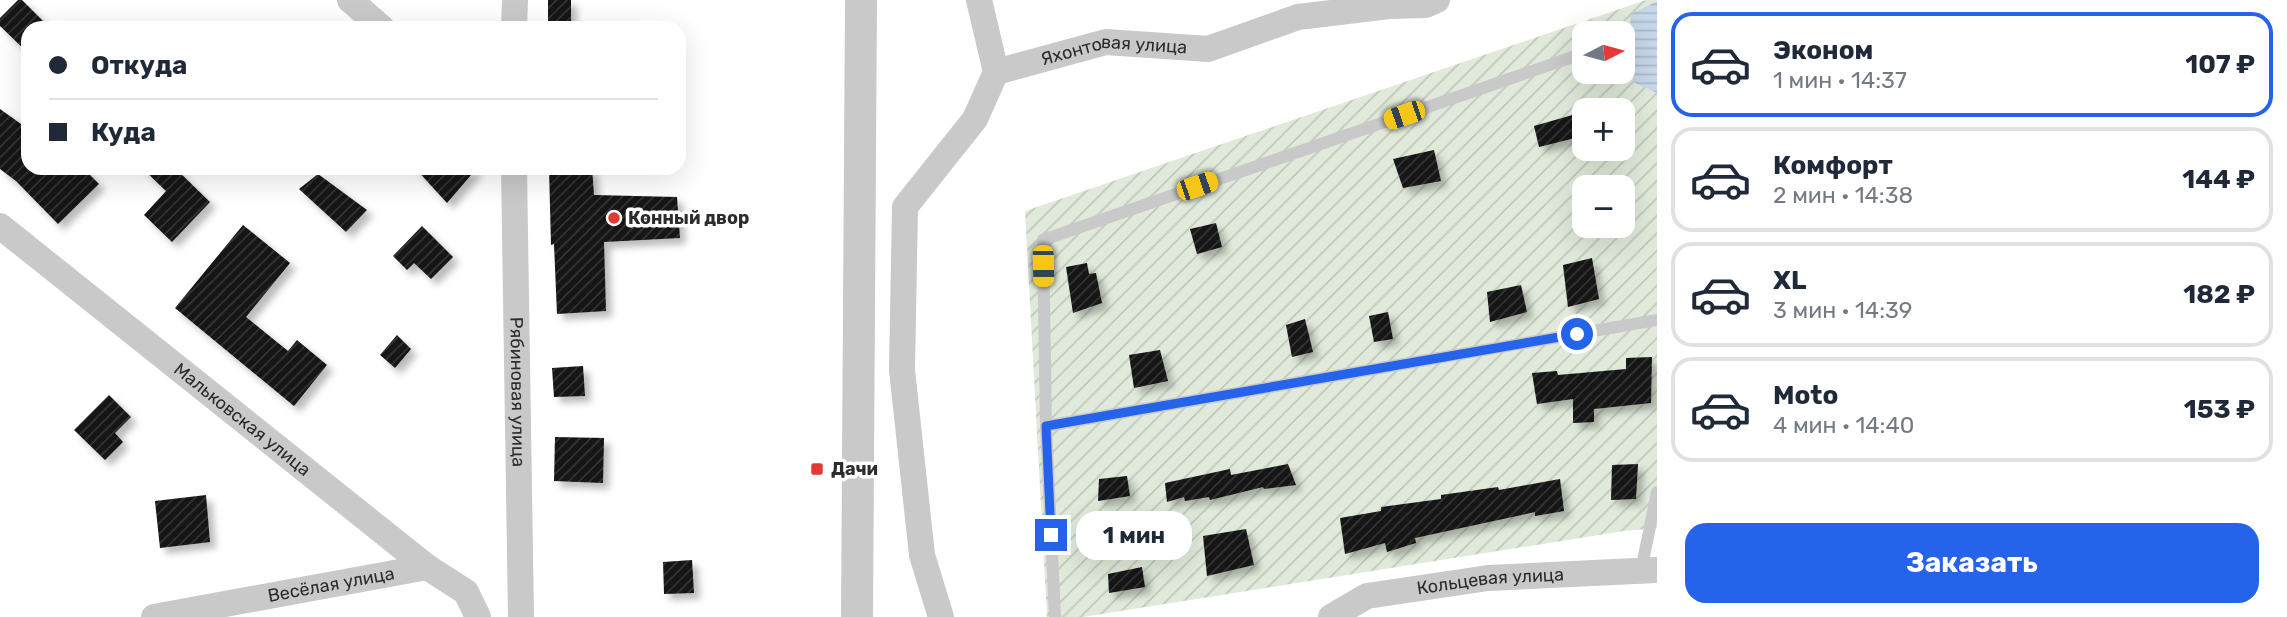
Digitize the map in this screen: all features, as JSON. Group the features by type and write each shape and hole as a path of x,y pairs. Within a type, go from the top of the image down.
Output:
{"street":[{"path":"350,0 374,21"},
{"path":"514,0 514,21"},
{"path":"858,617 861,0"},
{"path":"941,617 922,555 902,370 905,207 975,119 996,72 979,0"},
{"name":"Яхонтовая улица","path":"996,72 1106,42 1209,49 1298,17 1430,2"},
{"name":"Рябиновая улица","path":"514,175 521,617"},
{"name":"Мальковская улица","path":"0,226 427,567 466,592 478,617"},
{"name":"Весёлая улица","path":"154,617 427,567"},
{"name":"Кольцевая улица","path":"1331,617 1367,596 1488,578 1649,570"}],"lane":[{"path":"1055,617 1046,426 1043,240 1572,57"},
{"path":"1046,426 1657,320"},
{"path":"1649,570 1657,492"}],"green space":[{"path":"1646,0 1657,0 1657,528 1083,617 1047,617 1025,211 1572,25 1572,84 1635,84 1635,21 1584,21"}],"water":[{"path":"1657,3 1657,93 1635,83 1635,21 1630,21 1630,14"}],"building":[{"path":"18,0 22,0 43,21 21,21 21,46 0,26 0,18"},
{"path":"548,0 571,0 571,21 548,21"},
{"path":"0,109 21,124 21,175 90,175 99,184 58,224 16,181 0,169"},
{"path":"1572,115 1572,139 1539,147 1534,126"},
{"path":"1434,150 1441,181 1403,188 1393,159"},
{"path":"149,175 182,175 210,202 172,242 144,215 166,191"},
{"path":"319,175 367,210 346,232 299,189"},
{"path":"421,175 471,175 447,203"},
{"name":"Конный двор","path":"549,175 593,175 594,195 677,197 680,238 604,242 606,311 557,314 554,244 551,245"},
{"path":"1216,223 1222,247 1197,254 1190,229"},
{"path":"243,225 290,263 246,317 288,351 297,340 327,365 294,406 175,308"},
{"path":"422,226 453,257 431,279 414,263 407,270 393,256"},
{"path":"1592,258 1599,299 1568,307 1563,265"},
{"path":"1087,263 1089,274 1096,273 1102,303 1073,313 1066,267"},
{"path":"1521,285 1527,312 1490,322 1487,292"},
{"path":"1388,312 1393,339 1374,342 1369,316"},
{"path":"1305,319 1313,352 1292,357 1286,325"},
{"path":"397,335 411,349 395,368 380,355"},
{"path":"1160,350 1168,381 1134,388 1129,355"},
{"path":"1652,357 1651,403 1594,409 1594,422 1573,423 1573,399 1537,404 1532,373 1557,371 1558,375 1626,369 1626,358"},
{"path":"583,366 585,396 554,397 552,368"},
{"path":"109,395 131,417 115,433 123,442 105,460 74,430"},
{"path":"555,437 604,438 603,483 554,481"},
{"path":"1288,464 1296,485 1263,487 1210,500 1209,497 1185,501 1184,497 1167,502 1165,483 1230,469 1231,475"},
{"path":"1638,464 1636,499 1611,500 1612,465"},
{"path":"1127,476 1130,496 1098,501 1099,479"},
{"path":"1560,479 1564,511 1535,516 1535,512 1415,538 1416,543 1387,552 1385,543 1345,554 1340,518 1381,511 1381,507 1441,499 1441,495 1498,487 1499,490"},
{"path":"206,495 210,542 160,548 155,501"},
{"path":"1246,529 1254,565 1207,576 1203,536"},
{"path":"692,560 694,593 664,594 663,562"},
{"path":"1142,567 1145,587 1109,593 1108,574"}],"place":[{"name":"Конный двор","path":"614,218"},
{"name":"Дачи","path":"817,469"}],"route":[{"path":"1051,535 1046,426 1577,334"}]}
